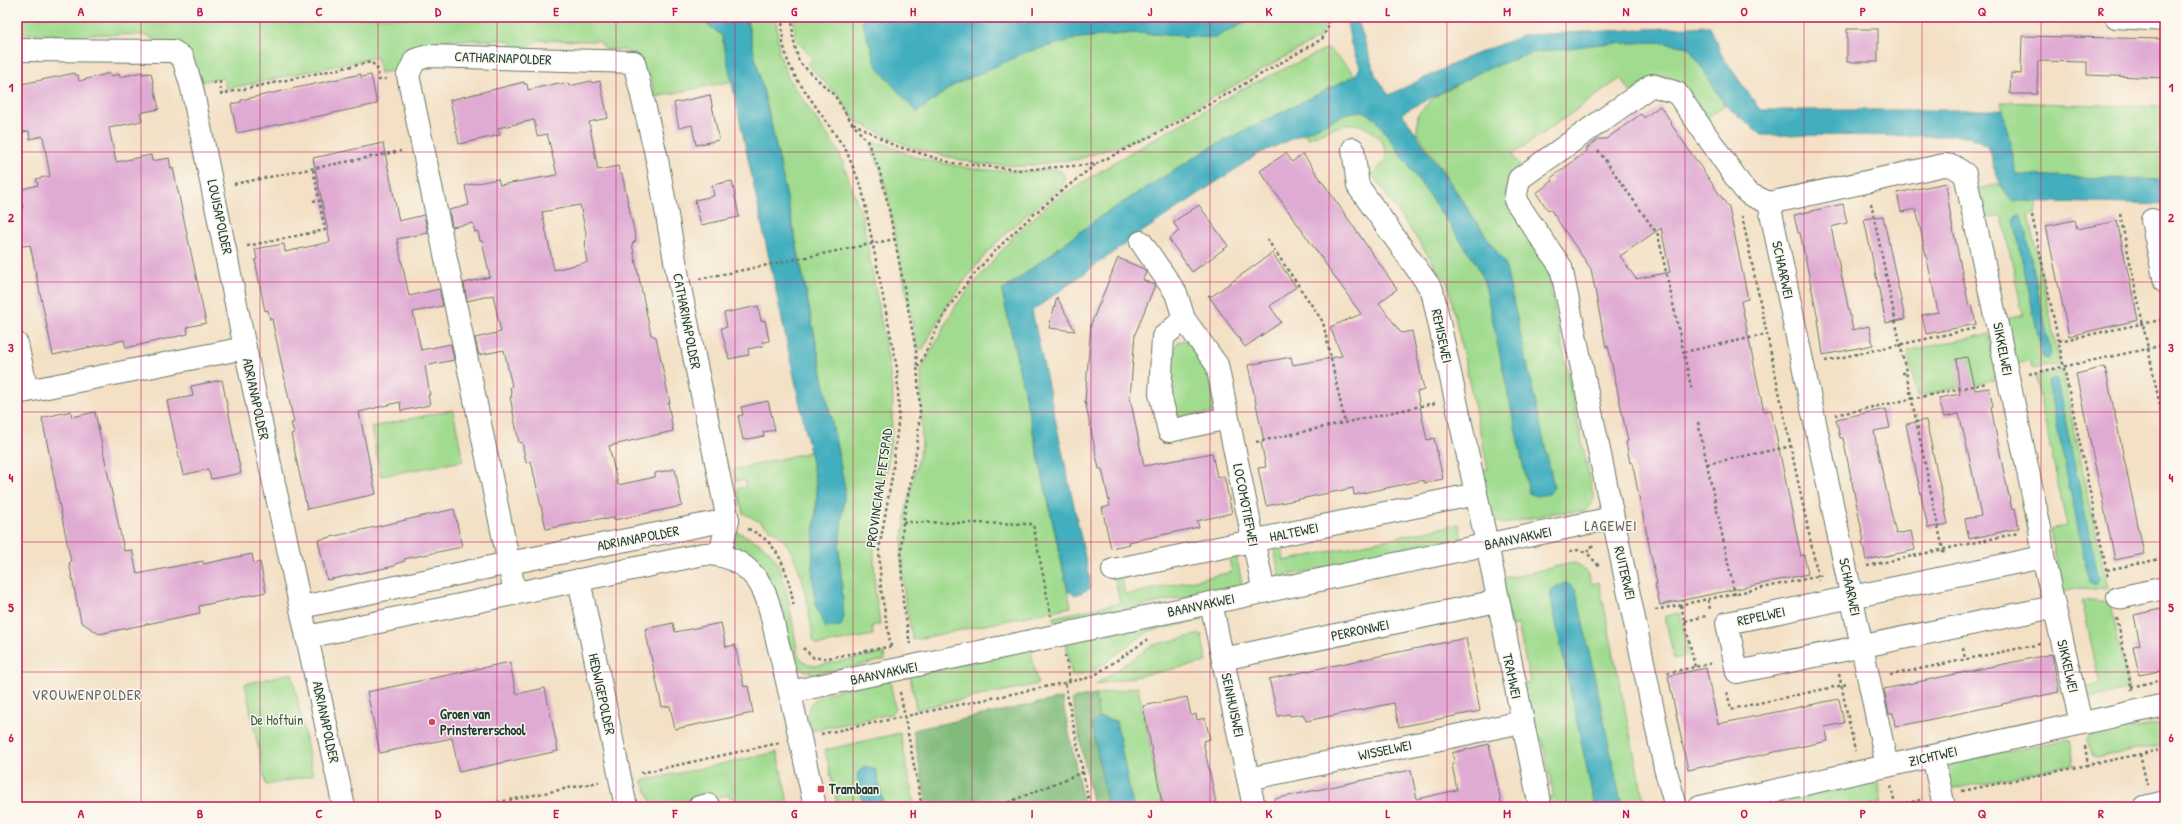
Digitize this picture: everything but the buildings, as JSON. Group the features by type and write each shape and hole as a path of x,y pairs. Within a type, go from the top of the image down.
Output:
{"street":[{"path":"2116,17 2165,20"},
{"name":"LOUISAPOLDER","path":"17,50 173,51 183,58 192,88 214,188 245,348"},
{"name":"CATHARINAPOLDER","path":"408,75 415,60 428,56 634,62 657,159 679,283 728,520 720,554"},
{"path":"408,75 515,593"},
{"path":"1586,133 1652,85 1677,92 1743,188 1749,194 1769,203"},
{"name":"RUITERWEI","path":"1586,133 1519,179 1515,200 1561,267 1665,768 1676,807"},
{"name":"REMISEWEI","path":"1354,149 1358,186 1432,290 1487,544"},
{"name":"SIKKELWEI","path":"1769,203 1944,165 1953,166 1965,174 2040,528 2043,557 2081,723"},
{"name":"SCHAARWEI","path":"1769,203 1887,766"},
{"path":"2152,220 2165,282"},
{"name":"LOCOMOTIEFWEI","path":"1141,242 1176,293 1184,319 1217,366 1264,592"},
{"path":"1184,319 1163,337 1160,394 1169,430 1228,418"},
{"path":"17,344 22,392"},
{"name":"ADRIANAPOLDER","path":"22,392 245,348 344,807"},
{"name":"HALTEWEI","path":"1113,570 1476,494"},
{"name":"BAANVAKWEI","path":"790,692 1612,518"},
{"name":"ADRIANAPOLDER","path":"302,608 509,563 728,520"},
{"name":"TRAMWEI","path":"1487,544 1497,601 1540,807"},
{"name":"ADRIANAPOLDER","path":"308,637 704,554 720,554 742,564 756,578 766,597 790,692 815,807"},
{"name":"REPELWEI","path":"2043,557 1727,623 1738,672 2054,607"},
{"name":"HEDWIGEPOLDER","path":"579,580 626,807"},
{"path":"2115,599 2165,588"},
{"name":"PERRONWEI","path":"1223,659 1497,601"},
{"name":"SEINHUISWEI","path":"1211,603 1254,807"},
{"name":"ZICHTWEI","path":"1700,807 2165,705"},
{"name":"WISSELWEI","path":"1248,779 1522,722"},
{"path":"1933,756 1943,801"},
{"path":"700,807 708,805 708,807"}],"path":[{"name":"PROVINCIAAL FIETSPAD","path":"782,17 783,43 788,62 796,78 846,150 862,189 896,368 900,414 892,477 879,549 881,590 922,807"},
{"path":"792,17 793,38 799,62 834,96 851,122 867,141 879,169 895,239 918,367 920,410 917,447 903,522 901,558 903,602 910,644 906,645"},
{"path":"918,367 947,311 975,273 1015,230 1096,164 1176,124 1322,39 1329,25 1327,17"},
{"path":"192,88 220,82 222,94 371,62 377,68 379,80 408,75"},
{"path":"851,122 893,145 952,163 1021,170 1096,164"},
{"path":"1586,133 1658,235 1692,391"},
{"path":"214,188 422,146"},
{"path":"227,251 325,230 313,169"},
{"path":"1866,182 1949,576"},
{"path":"313,201 319,200"},
{"path":"1741,210 1824,602"},
{"path":"2120,214 2165,430"},
{"path":"2032,215 2107,570 2115,599 2132,692 2125,693"},
{"path":"679,283 805,256 895,239"},
{"path":"1267,239 1324,322 1345,423"},
{"path":"2059,341 2165,319"},
{"path":"1803,365 1998,324"},
{"path":"1684,352 1768,334"},
{"path":"1814,420 2165,345"},
{"path":"1234,446 1456,399"},
{"path":"1698,422 1741,620"},
{"path":"1707,464 1792,446"},
{"path":"728,520 758,533 777,551 790,585 794,609"},
{"path":"903,522 1033,524 1054,635"},
{"name":"BAANVAKWEI","path":"1565,552 1578,550 1587,553"},
{"path":"2107,570 2165,558"},
{"path":"1681,605 1695,667"},
{"path":"1685,621 1711,615"},
{"path":"1959,626 1965,659"},
{"path":"800,738 905,718 1092,677 1148,640"},
{"path":"802,643 803,649 814,658 828,658 896,646"},
{"path":"1835,653 1859,771"},
{"path":"1647,677 1715,663"},
{"path":"2131,687 2165,679"},
{"path":"1065,683 1090,807"},
{"path":"1888,807 1915,801 1943,801 2165,749"},
{"path":"2140,754 2154,805"},
{"path":"997,807 1083,772"},
{"path":"1915,801 1916,807"}],"green space":[{"path":"17,17 698,17 722,36 732,81 655,97 650,75 644,75 635,54 624,50 606,50 599,41 538,40 528,48 515,48 507,40 445,40 400,70 380,73 377,57 226,89 223,78 198,82 148,35 87,34 78,43 62,42 55,34 17,34"},
{"path":"747,17 776,17 779,53 789,80 839,152 862,216 889,364 893,401 891,438 874,551 875,591 880,624 872,626 873,635 819,645 814,642 804,588 796,562 783,540 759,521 743,513 737,489 746,487 745,480 736,481 733,470 810,452 817,493 812,563 844,617 839,548 845,488 793,225 767,104 753,52"},
{"path":"794,17 863,17 862,22 917,113 952,86 1026,52 1079,38 1135,33 1215,38 1255,17 1324,17 1325,25 1319,38 1140,138 1079,159 1023,166 978,164 913,148 855,121 839,96 807,65 813,58 795,39"},
{"path":"1658,42 1689,47 1725,105 1707,118 1690,94 1676,81 1658,77 1646,81 1631,93 1621,78 1512,155 1520,165 1510,178 1505,189 1517,214 1548,261 1558,286 1550,287 1594,499 1586,511 1553,513 1504,524 1495,520 1495,517 1488,518 1478,471 1488,469 1448,284 1372,174 1385,160 1385,148 1378,137 1373,133 1355,124 1339,126 1308,138 1304,133 1351,112 1364,111 1376,119 1476,263 1485,284 1529,493 1549,494 1554,487 1505,264 1417,132 1418,114 1433,98 1484,70 1532,53 1599,44"},
{"path":"1328,48 1356,75 1208,149 1098,218 1002,291 1071,607 913,640 905,601 901,557 906,509 922,445 921,370 956,305 1013,237 1050,203 1128,154 1244,88"},
{"path":"2001,102 2165,107 2165,180 2017,175"},
{"path":"873,142 890,146 919,158 970,168 1003,171 1056,169 1062,172 1065,179 1062,186 1005,234 981,260 950,302 923,349 917,348 888,198 880,168 870,147"},
{"path":"1999,184 2011,198 2020,201 2039,202 2035,213 2029,215 2060,364 2033,369 2030,361 2015,364 2006,319 2023,315 2002,216 1985,219 1978,189"},
{"path":"1989,334 1998,379 1917,396 1907,351"},
{"path":"1185,340 1206,361 1217,411 1185,419 1177,415 1171,405 1170,396 1173,350 1178,342"},
{"path":"2062,371 2108,590 2080,588 2063,592 2050,529 2067,526 2035,376"},
{"path":"453,410 463,461 381,476 371,427"},
{"path":"1459,524 1462,539 1280,577 1273,545 1281,543 1284,561"},
{"path":"731,529 760,544 774,557 783,578 798,655 806,663 814,666 884,653 885,660 816,674 805,671 795,664 730,542"},
{"path":"1228,554 1236,554 1242,585 1056,624 1054,617 1120,603 1115,578 1121,576 1125,595 1232,572"},
{"path":"1573,563 1585,570 1592,584 1599,582 1645,807 1622,807 1576,590 1566,583 1550,594 1595,807 1549,807 1547,799 1554,797 1542,739 1536,742 1523,684 1530,682 1518,624 1511,626 1501,579"},
{"path":"2082,600 2110,603 2129,690 2085,699 2083,688 2100,685"},
{"path":"1680,613 1689,656 1674,659 1665,616"},
{"path":"1201,614 1202,620 1149,631 1092,672 1072,676 1066,642"},
{"path":"1201,634 1207,662 1095,685 1153,645"},
{"path":"1034,648 1031,654 1038,684 916,709 910,675"},
{"name":"De Hoftuin","path":"292,673 313,775 266,785 245,684"},
{"path":"890,680 895,708 891,714 810,731 808,711 811,704 816,699 835,691"},
{"path":"1138,687 1162,807 1133,807 1116,721 1099,717 1095,695"},
{"path":"1095,695 1099,717 1092,724 1108,807 1093,807 1072,699"},
{"path":"1062,698 1084,807 927,807 913,730"},
{"path":"2165,724 2165,744 2097,758 2091,755 2087,739 2091,734"},
{"path":"900,733 915,807 884,807 876,770 857,774 864,807 838,807 825,750"},
{"path":"2070,739 2074,764 1949,790 1944,770 1946,764"},
{"path":"777,752 789,807 747,807 727,795 654,807 642,781"},
{"path":"1877,779 1882,803 1864,807 1752,807 1782,798"}],"water":[{"path":"698,17 746,17 780,164 845,488 839,548 844,617 841,626 826,628 819,614 815,598 812,563 817,490 722,36"},
{"path":"863,17 1255,17 1215,38 1135,33 1079,38 1027,52 952,86 917,113 877,67 862,22"},
{"path":"1346,17 1357,17 1375,74 1389,95 1468,57 1524,35 1710,26 1721,54 1760,110 2003,110 2017,175 2165,180 2165,205 2014,201 2003,190 1988,146 1969,136 1762,135 1725,105 1689,47 1658,42 1599,44 1532,53 1484,70 1402,113 1505,264 1554,487 1549,494 1536,496 1529,493 1485,284 1476,263 1376,119 1364,111 1351,112 1258,154 1136,236 1032,311 1090,580 1089,589 1076,595 1068,591 1002,291 1098,218 1208,149 1356,75 1360,67 1351,45"},
{"path":"2020,214 2023,219 2051,353 2049,359 2044,358 2042,355 2014,221 2016,215"},
{"path":"2053,379 2057,381 2099,579 2096,584 2089,582 2048,383 2049,380"},
{"path":"1566,583 1576,590 1622,807 1595,807 1550,594 1555,587"},
{"path":"1099,717 1116,721 1133,807 1108,807 1092,724"},
{"path":"864,766 876,770 884,807 864,807 857,774"}],"place":[{"name":"Groen van Prinstererschool","path":"432,722"},
{"name":"Trambaan","path":"821,789"}],"district":[{"name":"LAGEWEI","path":"1611,526"},
{"name":"VROUWENPOLDER","path":"87,695"}]}
